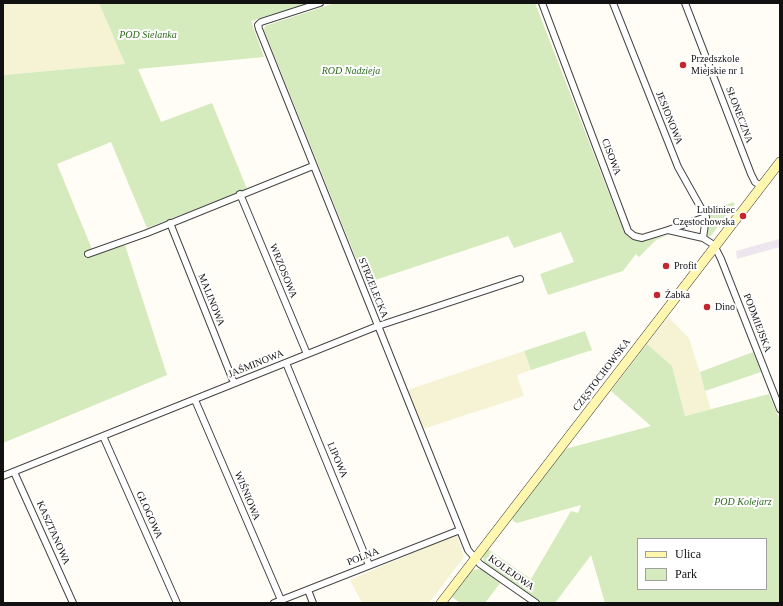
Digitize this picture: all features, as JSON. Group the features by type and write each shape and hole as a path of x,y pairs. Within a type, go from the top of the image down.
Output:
{"main road":[{"name":"CZĘSTOCHOWSKA","path":"441,603 714,245 780,162"}],"street":[{"name":"STRZELECKA","path":"320,3 260,24 259,29 468,550 475,559"},
{"name":"CISOWA","path":"542,3 628,231 634,236 642,238 668,230 703,238 714,245"},
{"name":"JESIONOWA","path":"613,3 678,167 706,217"},
{"name":"SŁONECZNA","path":"685,3 751,174 755,182 761,186"},
{"path":"88,254 313,166"},
{"name":"WRZOSOWA","path":"240,194 306,354"},
{"path":"668,230 706,217 703,238"},
{"name":"MALINOWA","path":"170,223 234,383"},
{"name":"PODMIEJSKA","path":"714,245 721,259 780,409"},
{"name":"JAŚMINOWA","path":"3,476 378,326 520,279"},
{"name":"LIPOWA","path":"286,363 369,565"},
{"name":"WIŚNIOWA","path":"195,400 281,600"},
{"name":"GŁOGOWA","path":"103,436 177,603"},
{"name":"KASZTANOWA","path":"14,472 73,603"},
{"name":"POLNA","path":"274,603 460,530"},
{"name":"KOLEJOWA","path":"475,559 536,603"},
{"path":"308,590 313,603"}],"shaded area":[{"path":"3,3 99,3 125,64 3,75"},
{"path":"780,237 780,247 737,259 736,251 779,239"},
{"path":"668,317 689,338 711,409 685,416 672,366 647,344"},
{"path":"524,351 531,370 517,375 524,396 423,429 407,390"},
{"path":"457,534 464,557 429,603 362,603 350,580"}],"green space":[{"name":"POD Sielanka","path":"99,3 307,3 251,21 264,57 138,69 161,122 212,103 247,189 147,228 111,142 57,164 94,254 125,245 167,375 3,443 3,75 125,64"},
{"name":"ROD Nadzieja","path":"335,3 535,3 624,232 633,239 642,241 668,235 656,240 639,257 636,254 623,271 548,295 540,274 574,262 561,232 514,248 508,236 366,283 264,30 265,26"},
{"path":"733,202 735,204 710,237 707,236 709,221 707,213"},
{"path":"585,331 592,350 531,370 524,351"},
{"name":"POD Kolejarz","path":"647,344 672,366 685,416 769,394 780,420 780,603 605,603 591,555 555,603 539,603 484,564 483,555 488,549 531,579 571,511 578,513 581,505 517,523 513,521 512,518 565,449 651,426 611,391"},
{"path":"753,352 761,372 705,391 700,372"},
{"path":"482,569 501,582 485,603 460,603 452,597 471,570"}],"place":[{"name":"Przedszkole Miejskie nr 1","path":"683,65"},
{"name":"Lubliniec Częstochowska","path":"743,216"},
{"name":"Profit","path":"666,266"},
{"name":"Żabka","path":"657,295"},
{"name":"Dino","path":"707,307"}]}
